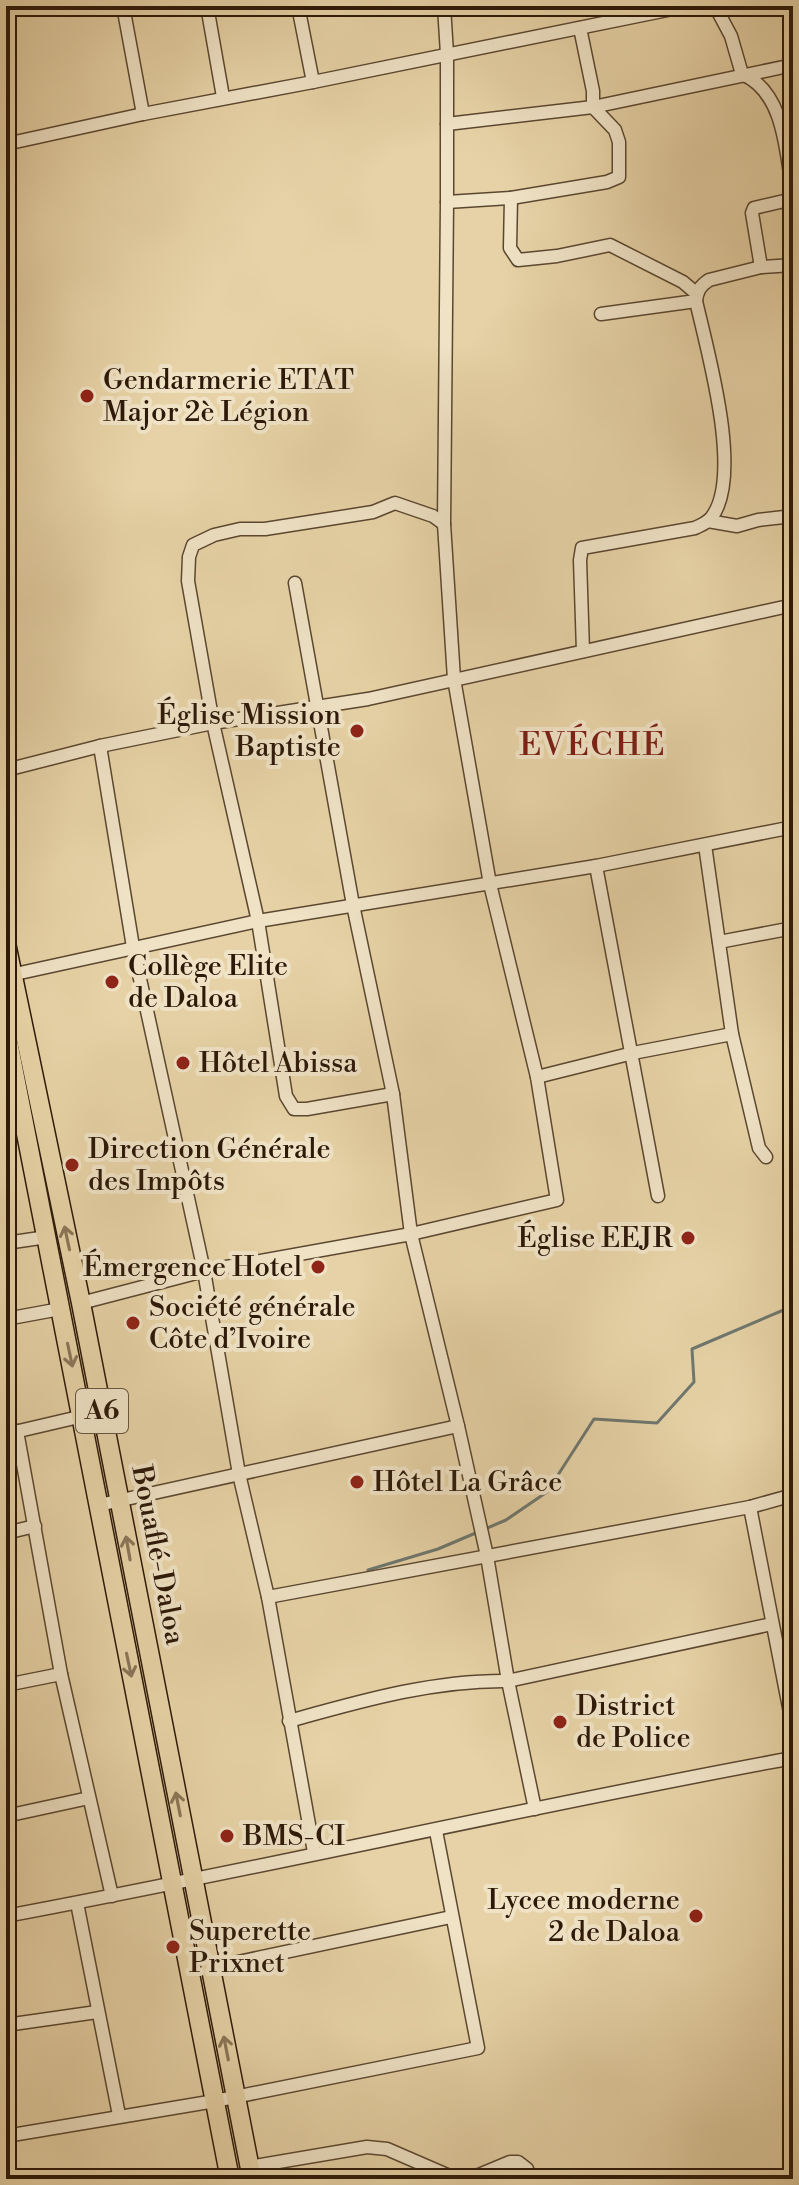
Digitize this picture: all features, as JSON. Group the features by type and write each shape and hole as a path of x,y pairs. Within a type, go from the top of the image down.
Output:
{"highway":[{"name":"Bouaflé-Daloa","path":"6,943 9,975 81,1303 250,2173"},
{"name":"Bouaflé-Daloa","path":"6,1031 230,2179"}],"street":[{"path":"123,6 143,114"},
{"path":"207,6 223,97"},
{"path":"298,6 313,82"},
{"path":"81,1303 204,1271 411,1234 557,1200 537,1077 490,884 454,679 444,524 447,54 444,6"},
{"path":"6,144 223,97 580,28 632,11 687,6"},
{"path":"715,6 731,36 742,74"},
{"path":"447,202 511,198 607,182 619,177 619,142 615,130 593,107 593,91 580,28"},
{"path":"447,124 593,107 793,65"},
{"path":"742,74 758,81 786,119 793,196 754,208 752,213 761,267"},
{"path":"511,198 510,248 518,260 610,245 683,282 696,298 719,406 724,471 721,496 708,521"},
{"path":"696,298 702,285 709,280 761,267 793,265"},
{"path":"601,314 696,298"},
{"path":"393,1094 307,1109 294,1109 286,1096 258,921 213,723 188,581 189,557 193,545 214,535 373,512 395,503 433,516 444,524"},
{"path":"583,651 582,548 673,533 708,521 737,526 793,516"},
{"path":"295,583 353,905 393,1094 411,1234 487,1556 508,1681 535,1809"},
{"path":"6,770 100,746 213,723 319,708 793,605"},
{"path":"100,746 133,947 204,1271 239,1474 268,1597 314,1852"},
{"path":"9,975 258,921 596,866 793,827"},
{"path":"705,845 732,1034 759,1148 766,1157"},
{"path":"596,866 658,1196"},
{"path":"719,942 793,928"},
{"path":"537,1077 633,1053 732,1034"},
{"path":"6,1243 47,1237"},
{"path":"6,1319 60,1309"},
{"path":"83,1416 12,1432 35,1526 61,1674 112,1896"},
{"path":"99,1505 458,1426"},
{"path":"268,1597 750,1507 793,1495"},
{"path":"750,1507 793,1728"},
{"path":"6,1533 35,1526"},
{"path":"289,1721 352,1703 433,1686 471,1681 508,1681 772,1624"},
{"path":"6,1685 61,1674"},
{"path":"6,1916 174,1885 314,1852 436,1831 793,1758"},
{"path":"6,1816 89,1798"},
{"path":"6,2136 215,2101 478,2048 436,1831"},
{"path":"77,1903 119,2115"},
{"path":"210,1968 451,1917"},
{"path":"6,2025 97,2012"},
{"path":"250,2173 377,2147 454,2178 474,2177 510,2162 518,2162 527,2169 530,2179"}],"waterway":[{"path":"485,1529 506,1520 547,1492 594,1419 657,1423 694,1382 692,1349 793,1306"},
{"path":"368,1570 438,1549 478,1532"}],"place":[{"name":"Gendarmerie ETAT Major 2è Légion","path":"87,396"},
{"name":"Église Mission Baptiste","path":"357,731"},
{"name":"Collège Elite de Daloa","path":"112,982"},
{"name":"Hôtel Abissa","path":"183,1063"},
{"name":"Direction Générale des Impôts","path":"72,1165"},
{"name":"Église EEJR","path":"688,1238"},
{"name":"Émergence Hotel","path":"318,1267"},
{"name":"Société générale Côte d’Ivoire","path":"133,1323"},
{"name":"Hôtel La Grâce","path":"357,1482"},
{"name":"District de Police","path":"560,1722"},
{"name":"BMS-CI","path":"227,1836"},
{"name":"Lycee moderne 2 de Daloa","path":"696,1916"},
{"name":"Superette Prixnet","path":"173,1947"}],"district":[{"name":"EVÉCHÉ","path":"593,745"}]}
